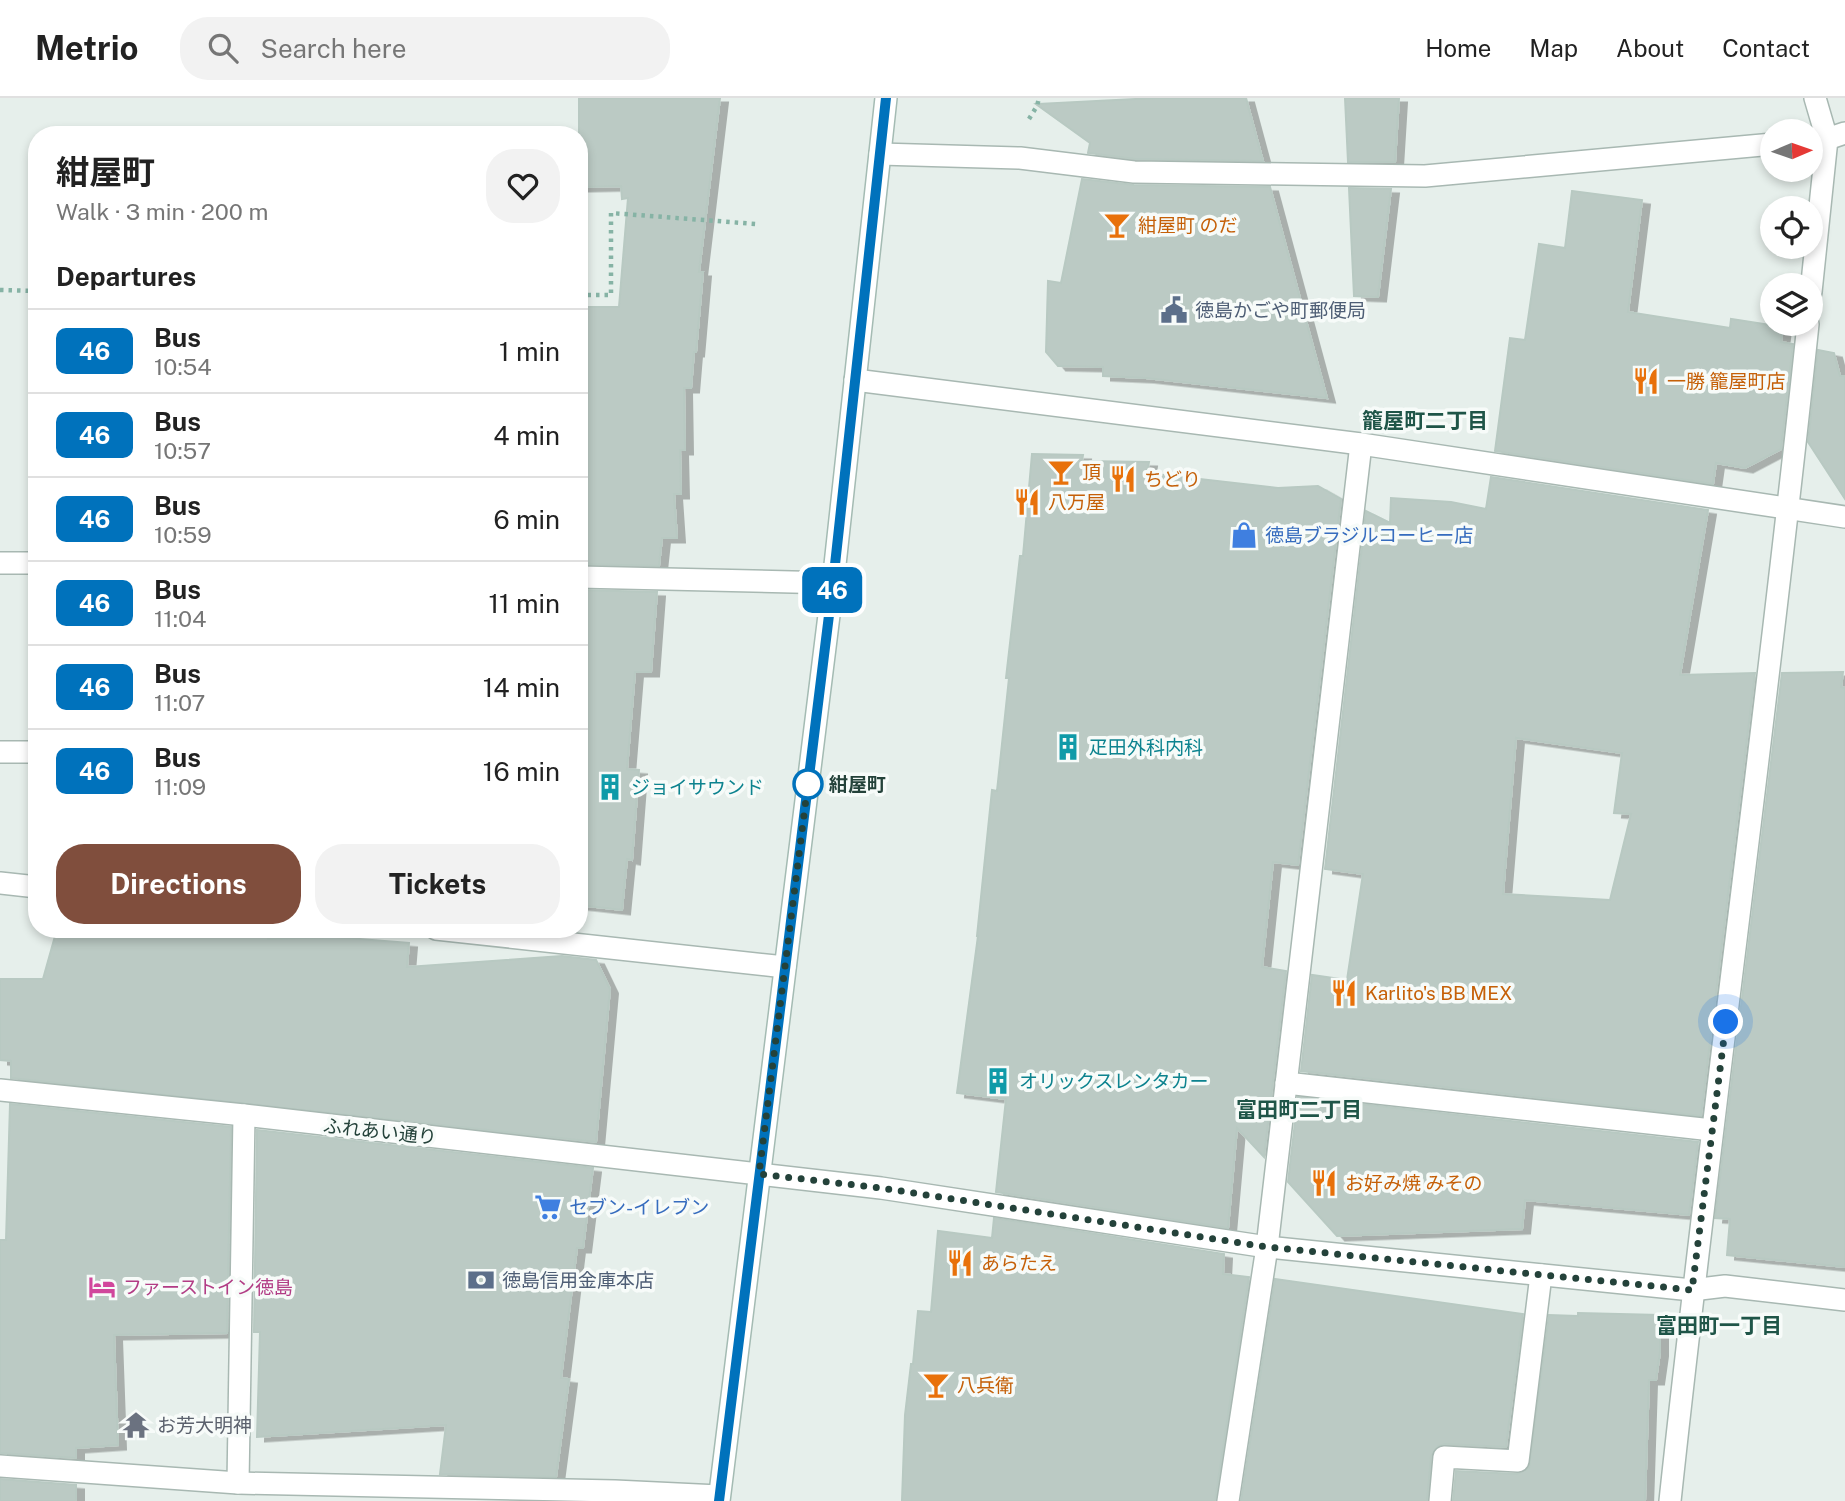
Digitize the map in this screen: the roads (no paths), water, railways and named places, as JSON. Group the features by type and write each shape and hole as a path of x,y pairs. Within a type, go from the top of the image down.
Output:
{"street":[{"path":"0,1466 238,1483 615,1491 719,1499 833,583 886,98"},
{"path":"1813,273 1828,137 1815,98"},
{"path":"880,154 1020,158 1134,172 1425,176 1760,145"},
{"path":"1670,1501 1692,1290 1789,509 1807,336"},
{"path":"855,380 1361,444 1845,517"},
{"path":"1228,1501 1267,1247 1361,444"},
{"path":"0,562 28,564"},
{"path":"588,578 833,583"},
{"path":"0,752 28,752"},
{"path":"0,883 28,886"},
{"path":"534,938 785,967"},
{"path":"1286,1083 1712,1129"},
{"name":"ふれあい通り","path":"0,1090 244,1115 881,1188 1267,1247 1692,1290 1725,1286 1845,1300"},
{"path":"238,1483 244,1115"},
{"path":"1440,1501 1444,1457 1518,1461 1541,1275"}],"place":[{"name":"紺屋町 のだ","path":"1117,225"},
{"name":"徳島かごや町郵便局","path":"1174,310"},
{"name":"一勝 籠屋町店","path":"1646,381"},
{"name":"頂","path":"1061,472"},
{"name":"ちどり","path":"1123,479"},
{"name":"八万屋","path":"1027,502"},
{"name":"徳島ブラジルコーヒー店","path":"1244,535"},
{"name":"疋田外科内科","path":"1068,747"},
{"name":"紺屋町","path":"808,784"},
{"name":"ジョイサウンド","path":"610,787"},
{"name":"Karlito's BB MEX","path":"1344,993"},
{"name":"オリックスレンタカー","path":"998,1081"},
{"name":"お好み焼 みその","path":"1324,1183"},
{"name":"セブン-イレブン","path":"548,1207"},
{"name":"あらたえ","path":"960,1263"},
{"name":"徳島信用金庫本店","path":"481,1280"},
{"name":"ファーストイン徳島","path":"102,1287"},
{"name":"八兵衛","path":"936,1385"},
{"name":"お芳大明神","path":"136,1425"}],"district":[{"name":"籠屋町二丁目","path":"1425,421"},
{"name":"富田町二丁目","path":"1299,1110"},
{"name":"富田町一丁目","path":"1719,1326"}]}
